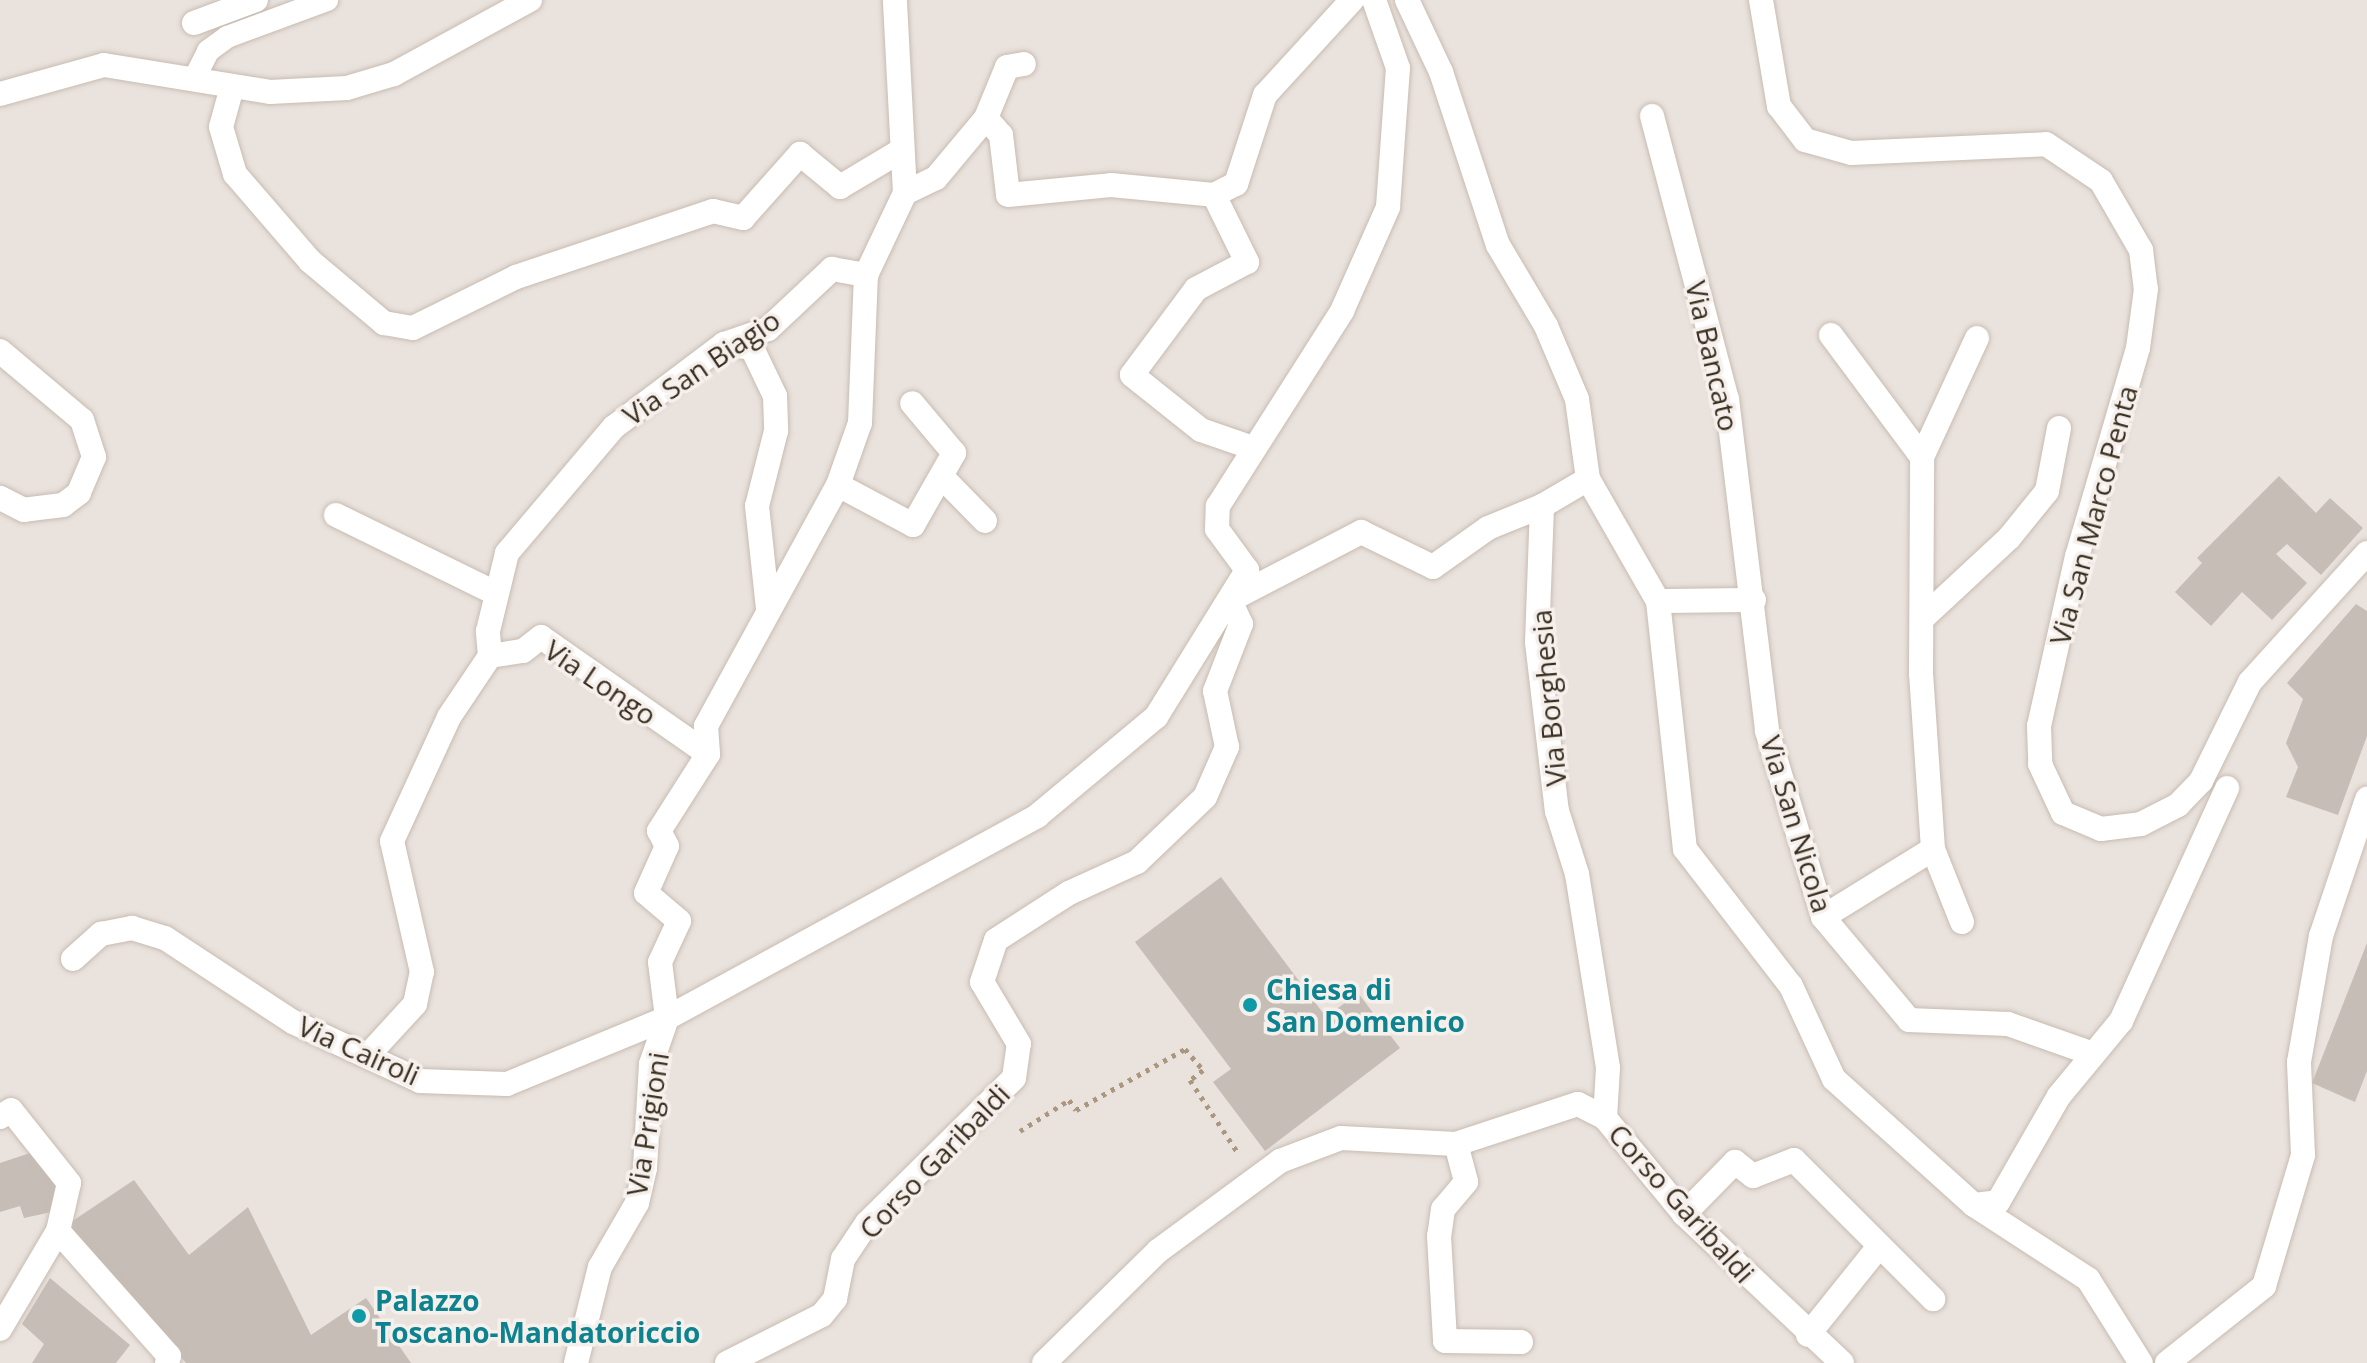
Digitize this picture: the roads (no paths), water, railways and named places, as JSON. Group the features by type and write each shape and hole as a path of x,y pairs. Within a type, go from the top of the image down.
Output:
{"street":[{"path":"194,23 256,0"},
{"path":"0,94 104,65 195,77 232,87 347,88 394,74 530,0"},
{"path":"667,1018 660,962 679,921 646,893 667,846 659,831 708,754 706,726 838,485 860,423 866,275 905,193 895,0"},
{"path":"986,118 1001,135 1008,195 1111,185 1214,195 1236,184 1265,95 1352,0"},
{"path":"1214,195 1247,262 1196,289 1132,375 1201,430 1250,447 1342,311 1388,207 1398,68 1374,0"},
{"path":"1407,0 1441,72 1498,245 1546,326 1577,399 1588,479 1658,601 1685,849 1791,986 1834,1079 1974,1205 2088,1279 2141,1363"},
{"name":"Via San Marco Penta","path":"1761,0 1779,106 1805,140 1830,152 2046,144 2101,181 2141,250 2146,289 2138,348 2077,556 2039,726 2040,764 2063,813 2101,829 2141,824 2178,805 2201,781 2250,682 2367,553"},
{"path":"905,193 936,178 986,118 1007,67 1024,64"},
{"path":"232,87 221,127 235,174 310,261 384,323 413,328 516,277 713,211 743,218 800,154 840,187 902,150"},
{"name":"Via Bancato","path":"1652,116 1727,399 1754,600"},
{"name":"Via San Biagio","path":"371,1052 415,1004 422,972 392,841 449,717 490,656 495,593 507,553 614,427 724,344 768,329 832,269 866,275"},
{"path":"1831,335 1922,457"},
{"path":"1962,922 1933,849 1924,617 1922,457 1977,338"},
{"path":"724,344 752,348 775,396 776,431 757,506 768,609"},
{"path":"0,351 82,420 94,457 79,493 63,505 24,510 0,498"},
{"path":"838,485 913,525 943,478 954,453 912,403"},
{"path":"1924,617 2009,538 2047,491 2059,428"},
{"name":"Via Cairoli","path":"73,959 101,934 132,928 165,938 293,1022 371,1052 420,1081 477,1088 507,1084 667,1018 1037,816 1102,769 1156,717 1247,570 1217,529 1218,506 1250,447"},
{"path":"943,478 985,521"},
{"path":"1230,600 1361,532 1433,567 1488,528 1542,506 1588,479"},
{"name":"Via Borghesia","path":"1542,506 1537,642 1557,811 1577,874 1608,1068 1605,1118"},
{"path":"336,515 495,593"},
{"name":"Corso Garibaldi","path":"727,1363 822,1315 835,1299 843,1259 867,1223 1014,1078 1019,1044 982,982 996,940 1069,893 1137,862 1205,797 1227,747 1215,691 1241,624 1230,600"},
{"path":"1658,601 1754,600"},
{"name":"Via San Nicola","path":"1754,600 1767,731 1823,917 1909,1020 2008,1024 2093,1054"},
{"name":"Via Longo","path":"490,656 523,651 541,637 708,754"},
{"path":"1974,1205 1998,1202 2059,1096 2121,1021 2227,788"},
{"path":"2167,1363 2264,1286 2303,1155 2299,1062 2321,936 2367,799"},
{"path":"1823,917 1933,849"},
{"name":"Via Prigioni","path":"576,1363 600,1267 637,1203 651,1064 667,1018"},
{"name":"Corso Garibaldi","path":"1044,1363 1158,1251 1280,1161 1341,1138 1456,1144 1513,1128 1556,1105 1578,1104 1605,1118 1684,1214 1808,1335 1842,1363"},
{"path":"0,1329 58,1231 69,1183 5,1114"},
{"path":"1456,1144 1466,1182 1443,1209 1439,1236 1445,1341 1524,1356"},
{"path":"1684,1214 1735,1162 1753,1176 1794,1160 1877,1249 1933,1299"},
{"path":"58,1231 169,1356 167,1363"},
{"path":"1808,1335 1877,1249"}],"lane":[{"path":"195,77 208,51 227,37 327,0"}],"place":[{"name":"Chiesa di San Domenico","path":"1250,1005"},
{"name":"Palazzo Toscano-Mandatoriccio","path":"359,1316"}]}
